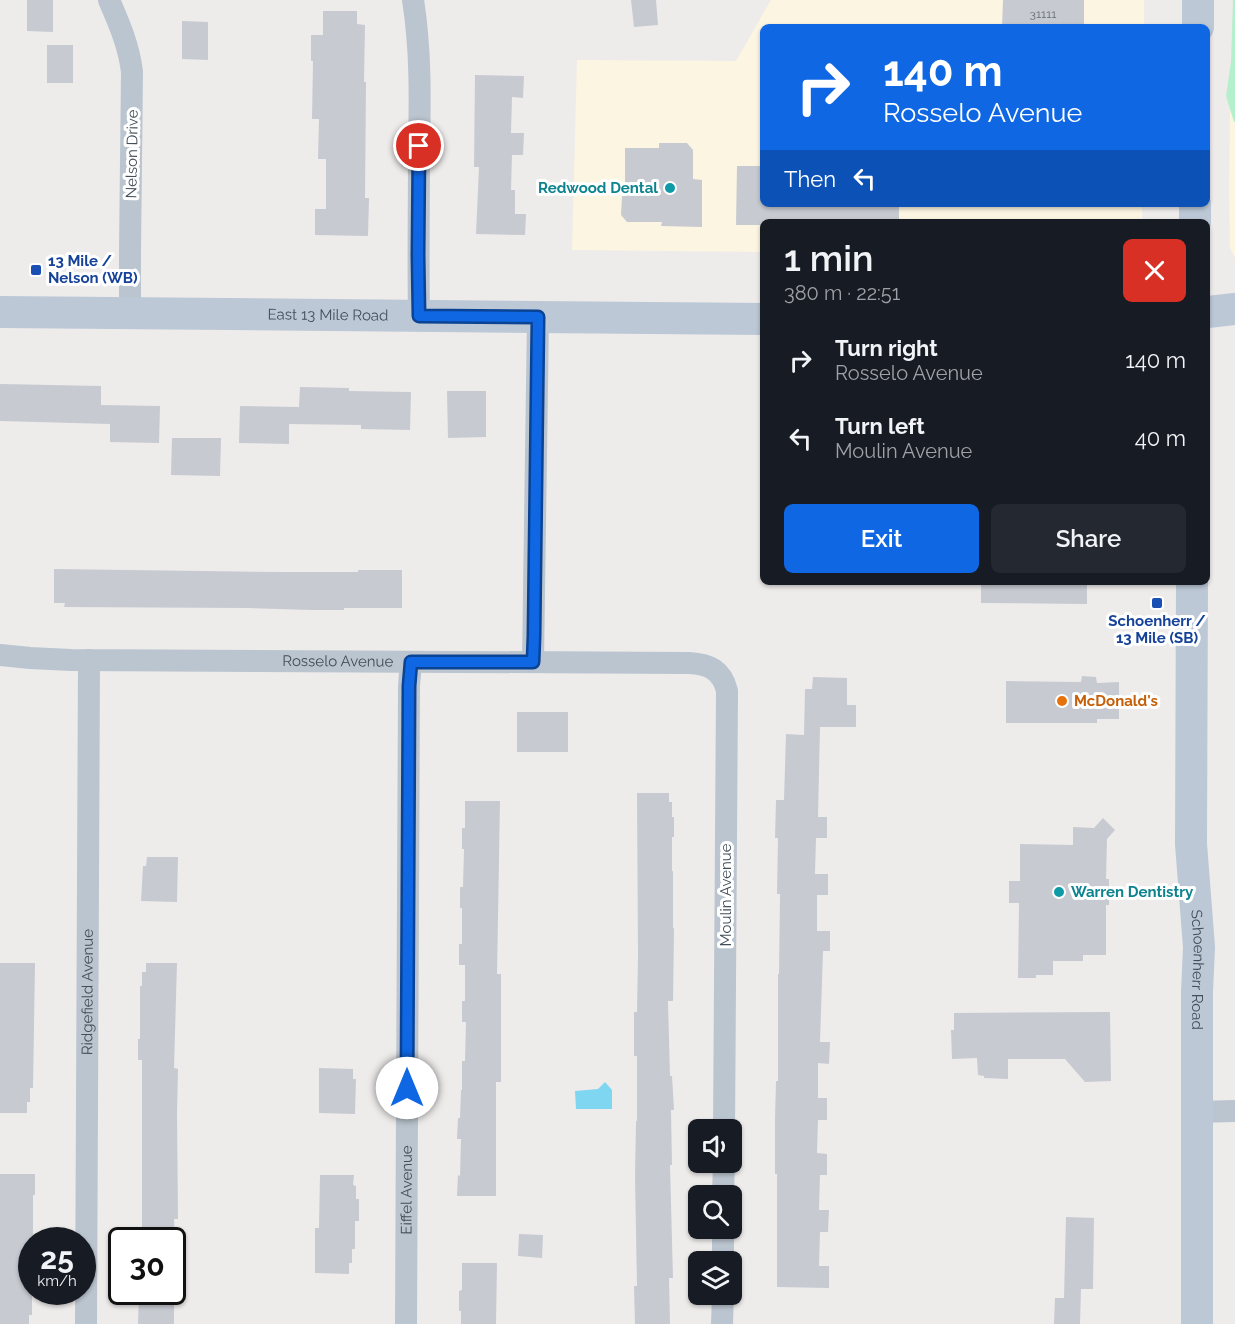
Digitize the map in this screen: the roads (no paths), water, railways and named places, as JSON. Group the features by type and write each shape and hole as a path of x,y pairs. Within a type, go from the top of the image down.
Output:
{"main road":[{"path":"1198,0 1198,24"},
{"path":"1210,312 1235,309"},
{"name":"East 13 Mile Road","path":"0,312 760,319"},
{"name":"Schoenherr Road","path":"1192,585 1191,844 1199,947 1197,1324"}],"street":[{"name":"Nelson Drive","path":"109,0 131,60 132,72 130,313"},
{"path":"413,0 419,39 420,80 419,316"},
{"path":"533,662 538,317"},
{"name":"Rosselo Avenue","path":"0,655 88,660 533,662 696,664 710,667"},
{"name":"Ridgefield Avenue","path":"86,1324 88,660"},
{"name":"Eiffel Avenue","path":"406,1324 409,686 411,662"},
{"name":"Moulin Avenue","path":"710,667 722,678 728,691 724,1119"},
{"path":"1197,1112 1235,1111"},
{"path":"722,1324 723,1305"}],"water":[{"path":"605,1082 612,1090 612,1109 576,1109 575,1091 598,1089"}],"place":[{"name":"Redwood Dental","path":"670,188"},
{"name":"13 Mile / Nelson (WB)","path":"36,270"},
{"name":"Schoenherr / 13 Mile (SB)","path":"1157,603"},
{"name":"McDonald's","path":"1062,701"},
{"name":"Warren Dentistry","path":"1059,892"}]}
